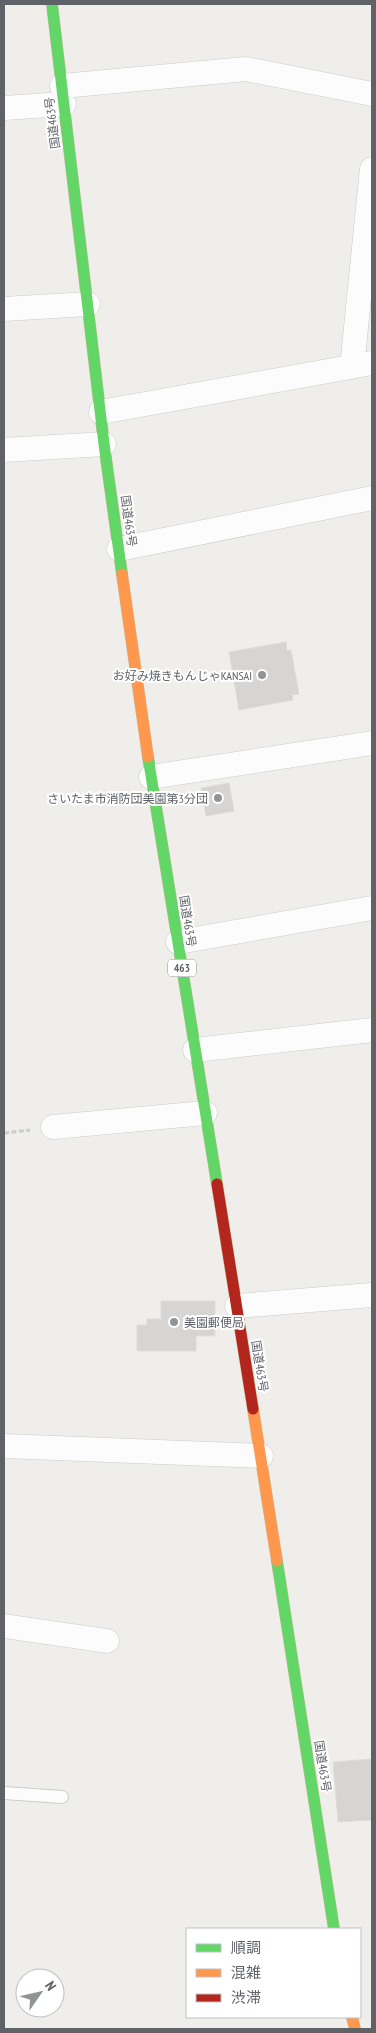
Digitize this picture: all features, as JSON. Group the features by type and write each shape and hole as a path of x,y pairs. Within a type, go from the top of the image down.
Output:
{"highway":[{"name":"国道463号","path":"52,4 104,444 151,777 261,1456 334,1928"}],"street":[{"path":"4,108 63,96 246,69 372,94"},
{"path":"101,412 362,365 372,169"},
{"path":"4,310 88,304"},
{"path":"4,450 104,444"},
{"path":"119,549 372,498"},
{"path":"151,777 372,743"},
{"path":"178,942 372,908"},
{"path":"195,1050 372,1030"},
{"path":"53,1127 205,1113"},
{"path":"237,1306 372,1295"},
{"path":"4,1446 261,1456"},
{"path":"4,1626 107,1641"}],"lane":[{"path":"4,1793 62,1797"}],"building":[{"path":"286,642 287,651 291,650 299,694 292,695 293,700 239,710 229,652"},
{"path":"229,783 234,811 206,816 201,788"},
{"path":"161,1301 215,1301 215,1336 196,1336 196,1351 137,1351 137,1325 147,1325 147,1319 161,1319"},
{"path":"372,1759 372,1820 338,1822 333,1762"}],"traffic: fast":[{"path":"52,4 104,444 122,574"},
{"path":"148,757 217,1184"},
{"path":"277,1561 334,1928"}],"traffic: slow":[{"path":"122,574 148,757"},
{"path":"253,1409 277,1561"},
{"path":"352,2018 355,2029"}],"traffic: jam":[{"path":"217,1184 253,1409"}],"place":[{"name":"お好み焼きもんじゃKANSAI","path":"262,675"},
{"name":"さいたま市消防団美園第3分団","path":"218,798"},
{"name":"美園郵便局","path":"174,1322"}]}
